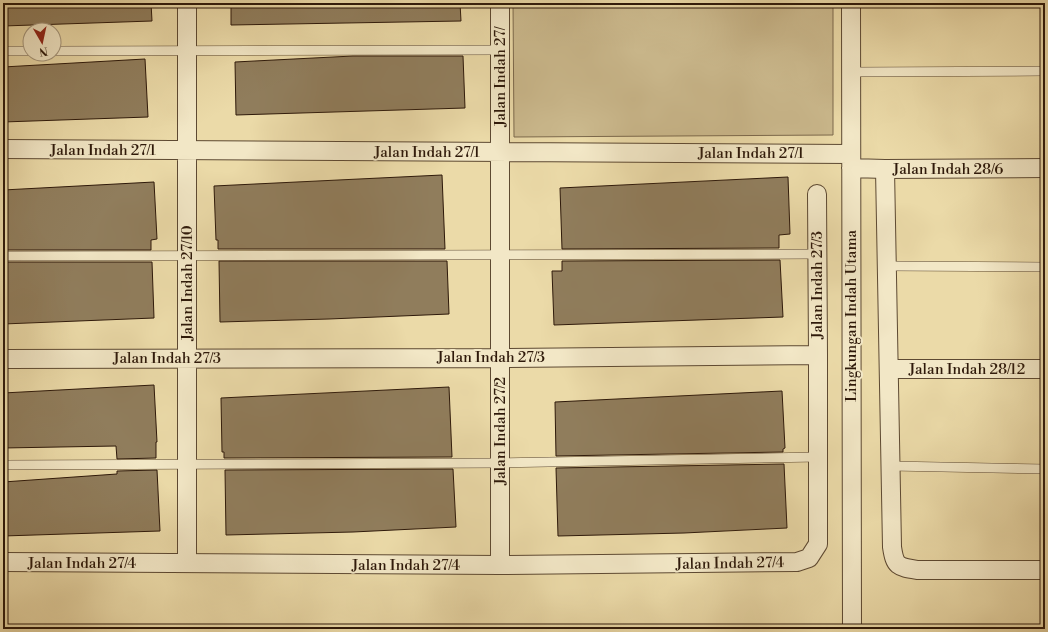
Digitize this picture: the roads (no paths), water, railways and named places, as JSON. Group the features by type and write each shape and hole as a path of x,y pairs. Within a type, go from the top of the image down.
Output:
{"street":[{"name":"Jalan Indah 27/10","path":"187,3 187,564"},
{"name":"Jalan Indah 27/","path":"500,3 500,152"},
{"name":"Lingkungan Indah Utama","path":"851,3 852,629"},
{"name":"Jalan Indah 27/1","path":"3,149 500,152 851,161"},
{"name":"Jalan Indah 27/2","path":"500,152 500,565"},
{"name":"Jalan Indah 28/6","path":"851,161 885,169 1045,168"},
{"path":"885,169 890,466 892,547 894,560 901,567 918,570 1045,570"},
{"name":"Jalan Indah 27/3","path":"3,359 500,358 818,355 816,194"},
{"path":"818,355 818,457"},
{"name":"Jalan Indah 28/12","path":"889,369 1045,369"},
{"name":"Jalan Indah 27/4","path":"3,562 500,565 797,562 809,558 818,544 818,457"}],"lane":[{"path":"62,51 500,50"},
{"path":"3,51 22,51"},
{"path":"851,72 1045,71"},
{"path":"3,256 500,256 817,254"},
{"path":"887,266 1045,267"},
{"path":"3,465 500,463 818,457"},
{"path":"890,466 1045,470"}]}
